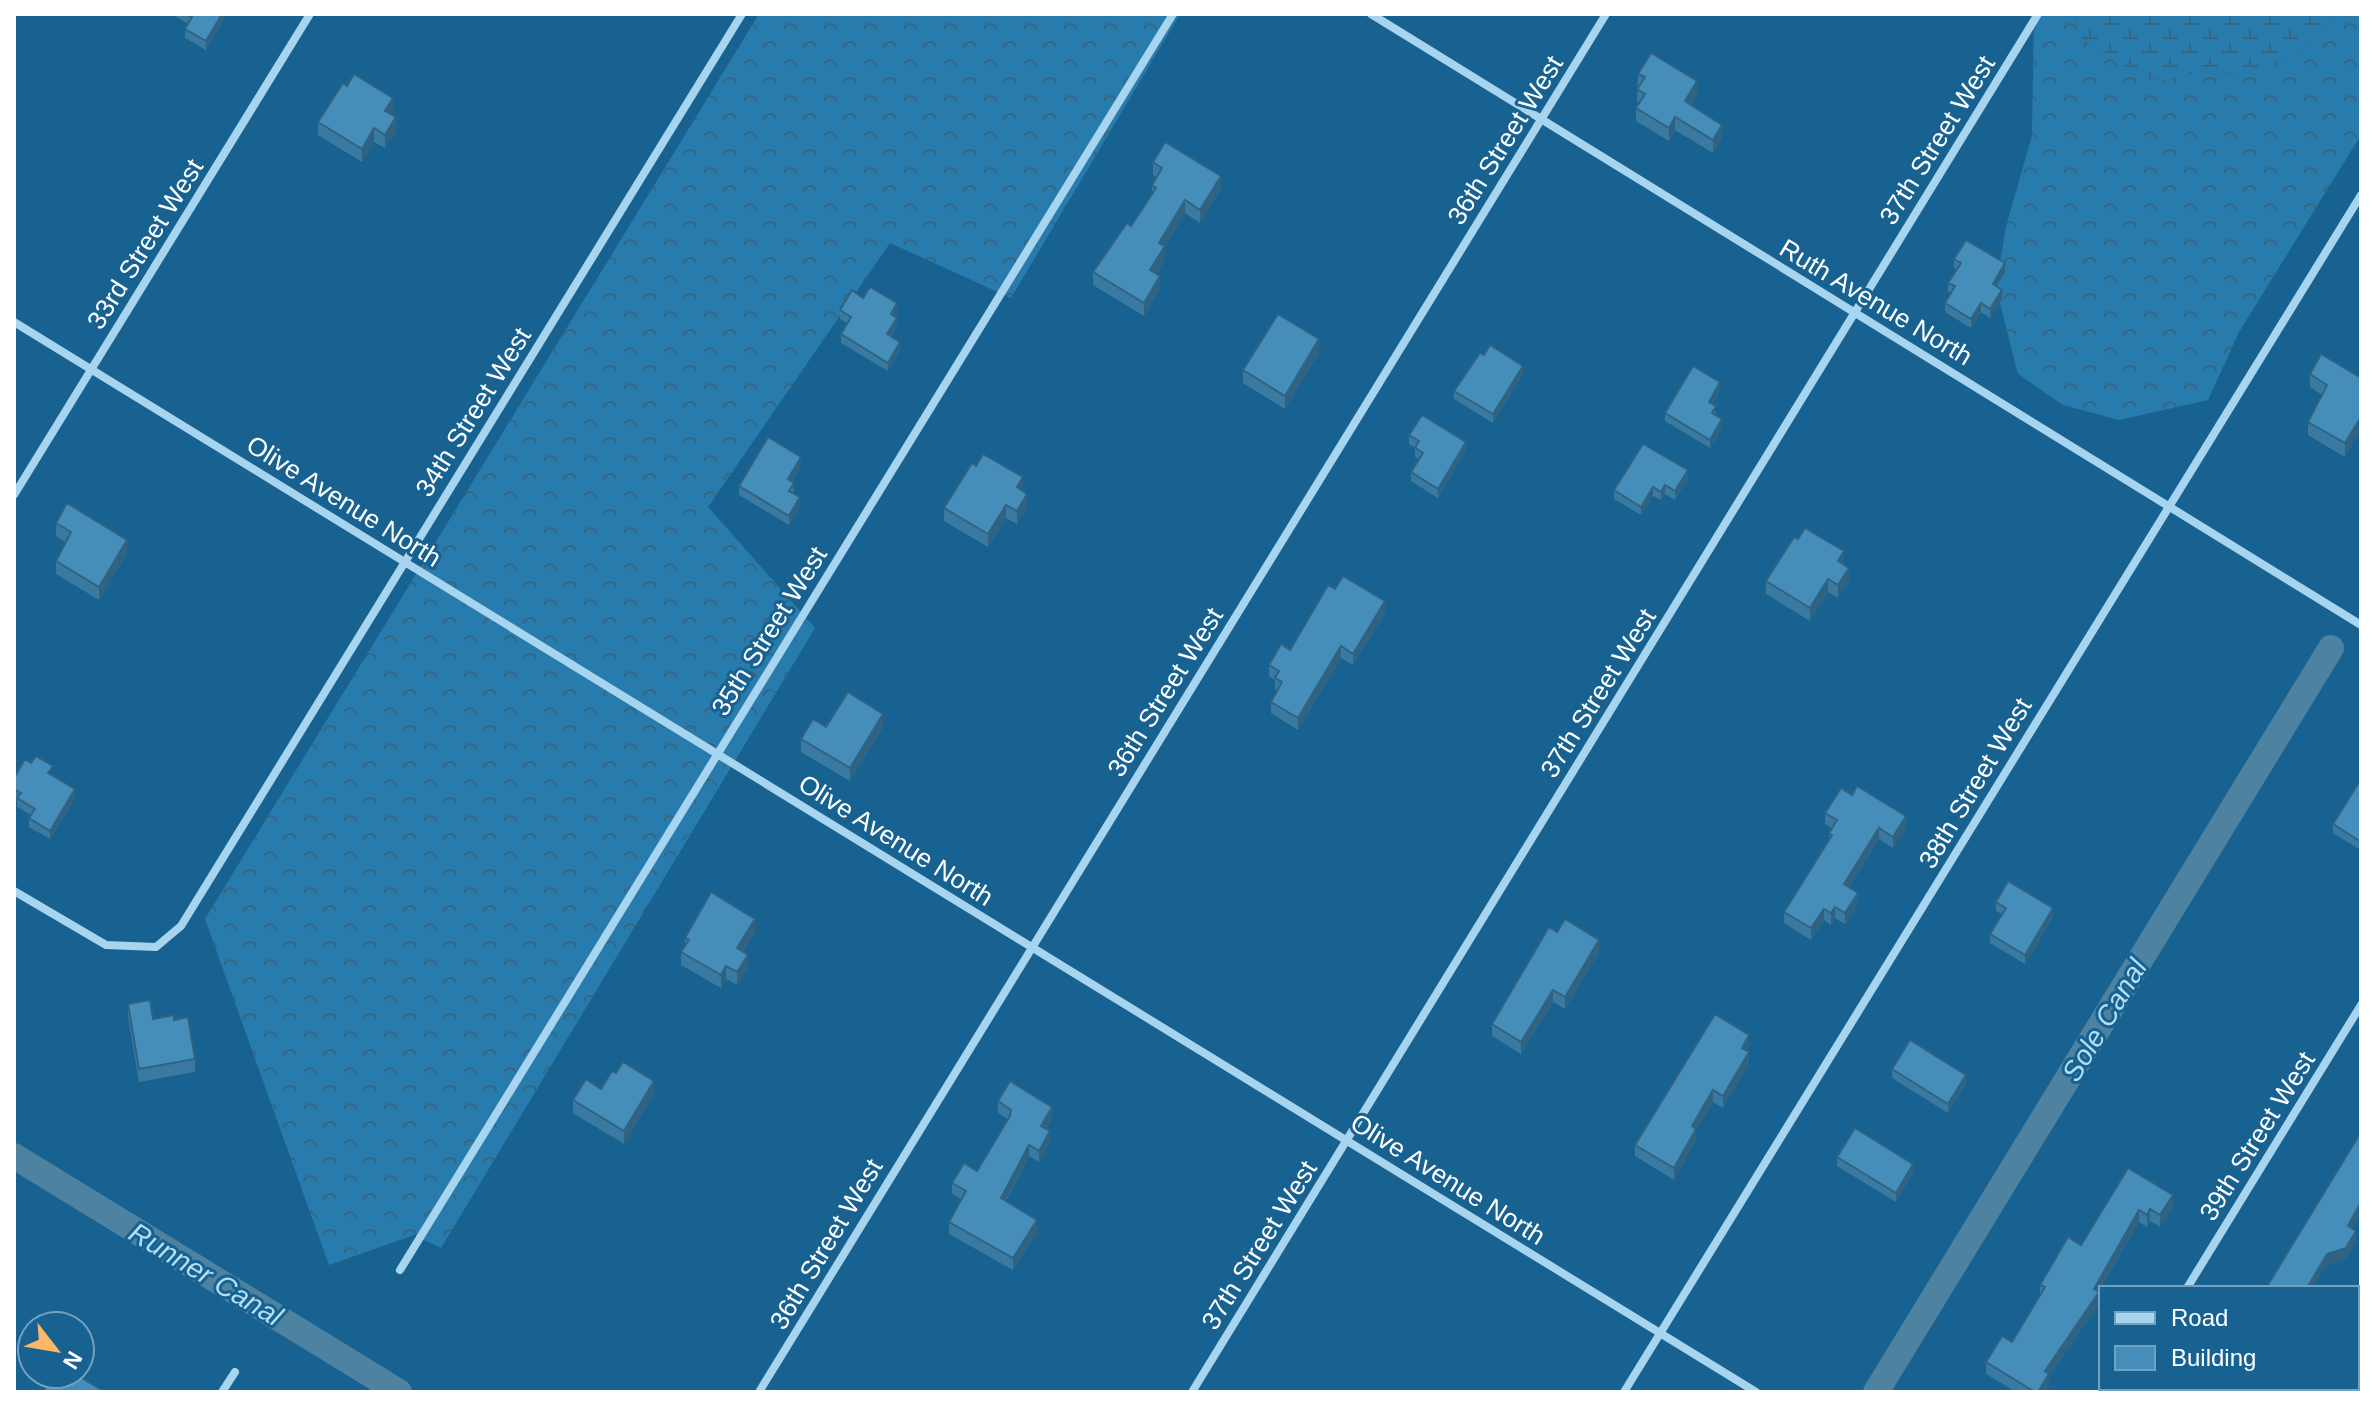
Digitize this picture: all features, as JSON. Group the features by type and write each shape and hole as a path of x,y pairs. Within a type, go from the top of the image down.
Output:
{"street":[{"name":"33rd Street West","path":"14,495 310,14"},
{"name":"34th Street West","path":"14,891 106,945 156,947 181,926 742,14"},
{"name":"35th Street West","path":"400,1270 1173,14"},
{"name":"Ruth Avenue North","path":"1371,14 2361,625"},
{"name":"36th Street West","path":"759,1392 1606,14"},
{"name":"37th Street West","path":"1192,1392 2038,14"},
{"name":"38th Street West","path":"1624,1392 2361,195"},
{"name":"Olive Avenue North","path":"14,322 1756,1392"},
{"name":"39th Street West","path":"2188,1286 2361,1005"},
{"path":"222,1392 235,1372"}],"green space":[{"path":"759,14 1180,14 1011,298 890,243 708,507 815,628 441,1248 414,1235 329,1265 205,919"},
{"path":"2034,14 2075,14 2078,36 2145,78 2165,80 2202,71 2242,74 2295,54 2312,42 2338,14 2361,14 2361,135 2239,332 2208,400 2119,420 2063,405 2018,374 1996,288 2006,226 2032,136"},
{"path":"2075,14 2338,14 2312,42 2295,54 2242,74 2202,71 2165,80 2145,79 2078,36"}],"building":[{"path":"186,14 222,14 206,41 185,29 192,17"},
{"path":"1651,53 1697,81 1685,101 1722,125 1713,140 1675,117 1669,128 1636,108 1645,94 1637,89 1645,77 1638,74"},
{"path":"354,74 393,98 385,111 396,117 385,135 374,128 362,149 318,122 343,83 347,86"},
{"path":"1165,142 1221,176 1200,210 1185,200 1159,243 1165,246 1150,270 1160,276 1144,303 1093,272 1127,223 1131,226 1156,188 1152,185 1162,168 1153,162"},
{"path":"1966,240 2005,263 1993,284 2002,290 1990,309 1981,303 1971,319 1945,303 1955,286 1948,283 1961,263 1954,259"},
{"path":"870,287 897,303 891,314 897,318 887,334 900,342 888,363 841,334 851,317 840,310 852,290 863,298"},
{"path":"1278,314 1319,339 1285,396 1243,370"},
{"path":"1490,345 1523,366 1493,414 1454,391 1480,353 1484,355"},
{"path":"2321,354 2361,378 2361,417 2345,443 2308,422 2327,385 2310,374"},
{"path":"1693,366 1720,382 1709,402 1716,406 1712,413 1722,419 1710,440 1665,413"},
{"path":"1422,415 1466,442 1438,489 1411,472 1423,453 1415,448 1419,441 1409,435"},
{"path":"768,437 801,457 788,479 794,483 789,491 800,497 789,516 739,486"},
{"path":"1643,444 1688,470 1675,491 1665,485 1661,492 1653,487 1641,507 1614,490"},
{"path":"983,454 1023,477 1017,487 1027,494 1017,511 1006,505 988,534 944,508 972,463 976,466"},
{"path":"67,503 127,540 99,587 56,561 71,532 56,523"},
{"path":"1805,528 1844,551 1838,561 1849,568 1838,585 1828,579 1810,608 1766,581 1794,537 1798,539"},
{"path":"1343,576 1385,601 1353,654 1341,646 1298,718 1271,702 1282,682 1275,678 1279,671 1269,665 1281,644 1290,650 1328,585 1335,589"},
{"path":"848,692 883,714 850,768 801,739 813,719 826,727"},
{"path":"36,756 53,766 48,773 75,789 50,831 29,818 35,809 17,798 21,793 14,789 14,778 25,759 31,763"},
{"path":"2361,779 2361,842 2333,824"},
{"path":"1857,786 1906,816 1893,837 1879,828 1844,884 1858,893 1845,913 1835,907 1831,913 1824,909 1811,928 1784,912 1832,835 1829,833 1837,820 1825,813 1841,788 1852,795"},
{"path":"2008,881 2053,908 2025,955 1990,934 2006,908 1996,902"},
{"path":"711,892 755,919 737,948 748,955 737,972 726,966 721,975 681,952 689,940 685,938"},
{"path":"1565,919 1599,940 1565,997 1553,990 1521,1042 1492,1024 1549,927 1557,932"},
{"path":"150,1000 153,1019 174,1015 174,1020 188,1017 195,1059 139,1069 128,1004"},
{"path":"1715,1014 1749,1035 1742,1048 1749,1052 1723,1096 1713,1090 1692,1126 1696,1129 1674,1168 1635,1145"},
{"path":"1910,1040 1966,1075 1948,1104 1892,1069"},
{"path":"623,1062 654,1081 624,1131 573,1100 586,1079 601,1089 612,1071 616,1073"},
{"path":"1010,1081 1052,1107 1041,1126 1050,1131 1039,1151 1029,1145 1001,1198 1037,1220 1013,1258 949,1222 966,1191 952,1183 964,1163 977,1171 1010,1116 1011,1110 998,1101"},
{"path":"1855,1128 1913,1164 1896,1193 1837,1157"},
{"path":"2361,1132 2361,1202 2348,1226 2356,1231 2346,1248 2327,1254 2308,1286 2267,1286"},
{"path":"2128,1168 2173,1195 2160,1215 2150,1209 2147,1215 2139,1210 2094,1289 2099,1292 2045,1371 2049,1374 2035,1392 1986,1362 2002,1336 2012,1342 2045,1287 2040,1285 2068,1237 2081,1245"},
{"path":"96,1387 105,1392 43,1392 96,1390"},
{"path":"2212,1390 2255,1390 2254,1392 2210,1392"}],"waterway":[{"name":"Sole Canal","path":"1876,1392 2331,648"},
{"name":"Runner Canal","path":"14,1156 399,1392"}]}
